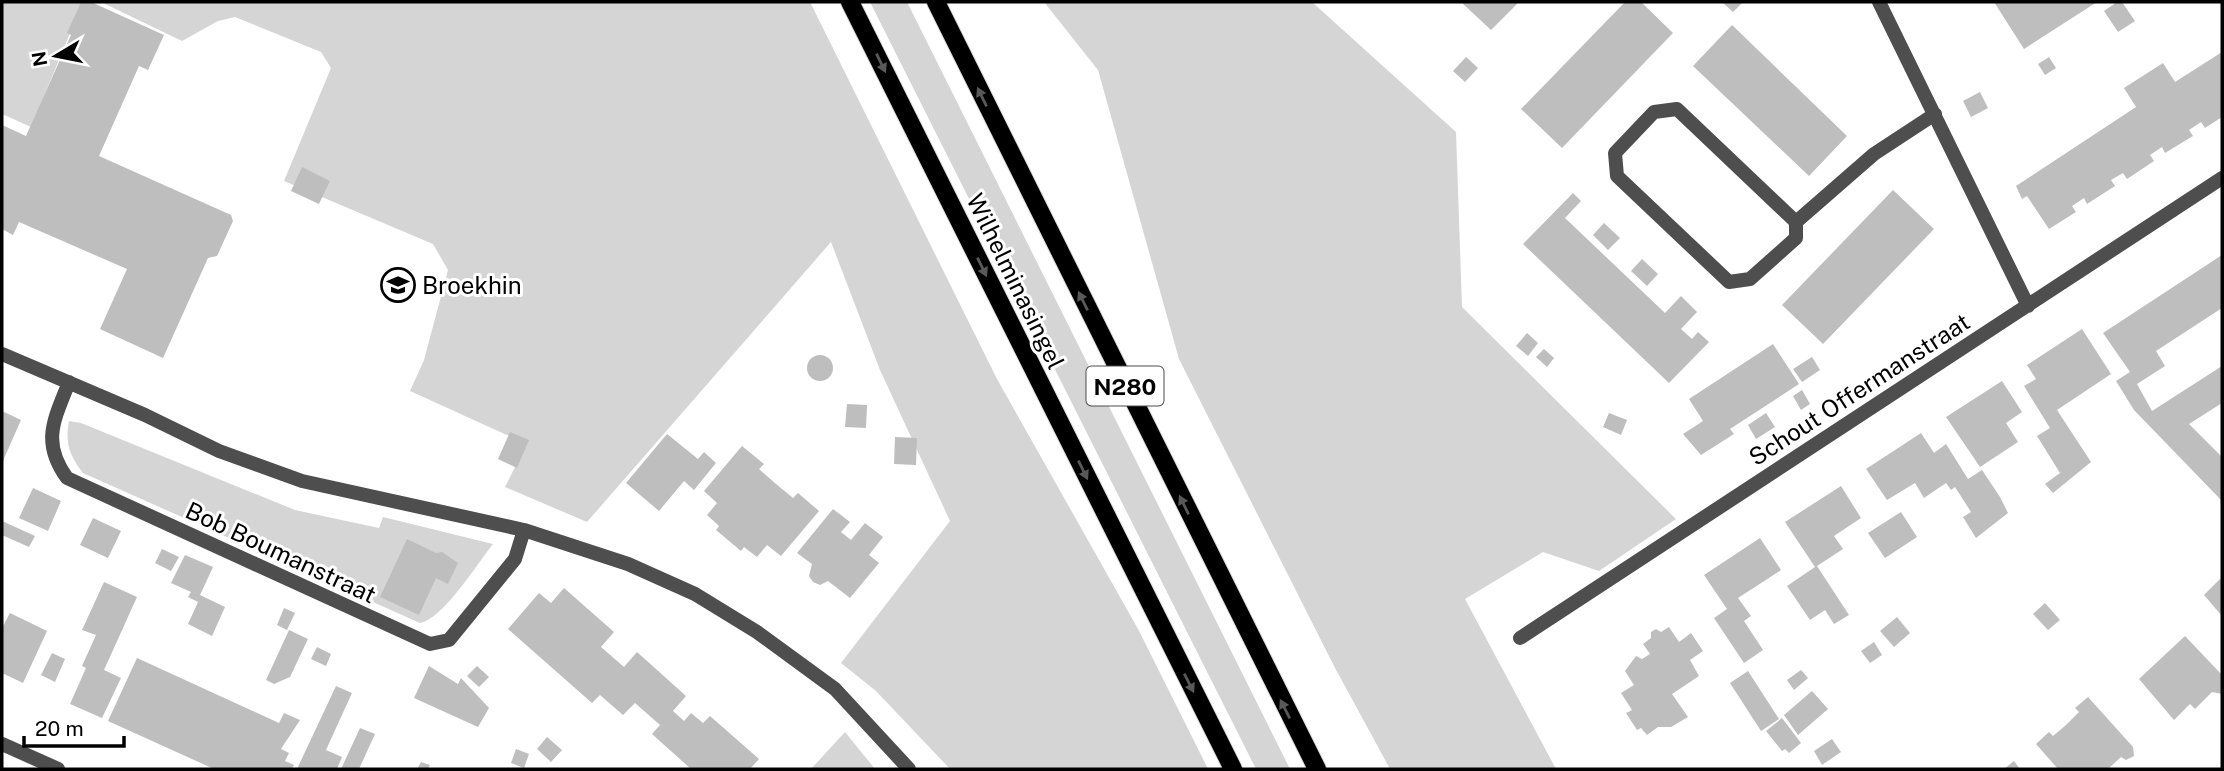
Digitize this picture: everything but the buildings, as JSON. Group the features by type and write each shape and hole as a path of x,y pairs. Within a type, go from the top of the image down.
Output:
{"main road":[{"name":"Wilhelminasingel","path":"850,2 1233,769"},
{"name":"Wilhelminasingel","path":"936,2 1317,769"}],"street":[{"path":"1879,2 2028,306"},
{"path":"1796,222 1677,109 1654,112 1615,153 1617,176 1729,282 1750,279 1796,238 1796,222 1874,154 1935,114"},
{"name":"Schout Offermanstraat","path":"1520,638 2222,178"},
{"path":"2,354 219,451 302,481 524,530 628,564 695,594 757,632 835,689 909,769"},
{"name":"Bob Boumanstraat","path":"69,382 55,419 52,440 54,460 67,478 430,644 449,640 514,559 524,530"},
{"path":"2,744 58,769"}],"shaded area":[{"path":"2,2 83,2 31,127 2,114"},
{"path":"101,2 810,2 997,379 1138,629 1208,769 950,769 876,691 841,663 950,521 880,370 831,242 587,522 505,487 524,449 509,436 410,391 424,360 448,270 433,244 284,181 331,68 321,52 235,17 218,21 182,41"},
{"path":"870,2 907,2 1290,769 1256,769"},
{"path":"1044,2 1312,2 1456,132 1462,307 1676,519 1599,571 1543,552 1465,599 1556,769 1390,769 1334,666 1179,359 1098,70"},
{"path":"69,421 81,423 295,510 379,528 383,517 493,544 449,602 439,612 420,623 83,473 69,448"},
{"path":"845,732 875,769 811,769"}],"place":[{"name":"Broekhin","path":"398,285"}]}
